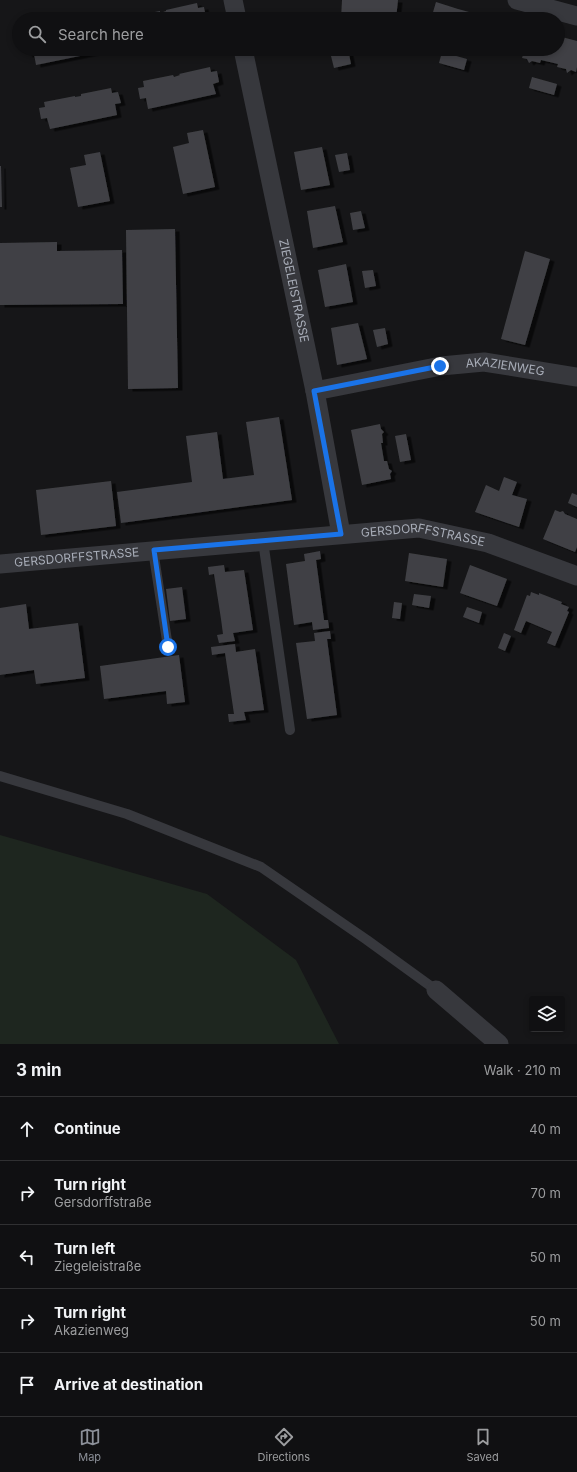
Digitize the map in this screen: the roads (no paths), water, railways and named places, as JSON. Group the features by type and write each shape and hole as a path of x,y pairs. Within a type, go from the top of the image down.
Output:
{"street":[{"path":"233,0 235,12"},
{"path":"517,0 562,12"},
{"path":"565,13 577,16"},
{"name":"ZIEGELEISTRASSE","path":"244,56 314,391 341,534"},
{"name":"AKAZIENWEG","path":"314,391 440,366 484,362 577,377"},
{"name":"GERSDORFFSTRASSE","path":"0,564 419,528 488,543 577,576"},
{"path":"436,990 499,1044"}],"lane":[{"path":"263,541 290,730"},
{"path":"154,550 168,647"},
{"path":"0,776 127,814 261,867 367,940 436,990"}]}
